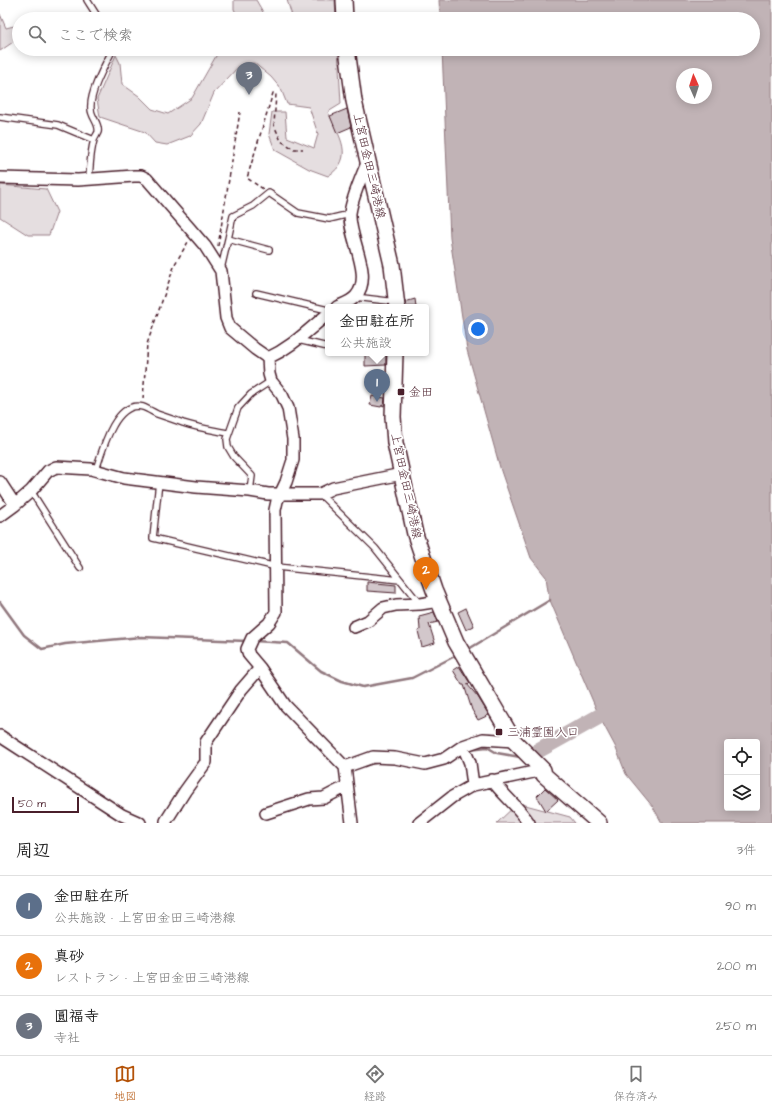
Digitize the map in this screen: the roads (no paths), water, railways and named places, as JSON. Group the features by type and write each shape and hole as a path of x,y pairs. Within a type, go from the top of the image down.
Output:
{"main road":[{"path":"344,0 345,12"},
{"name":"上宮田金田三崎港線","path":"348,56 354,101 392,265 397,304"},
{"name":"上宮田金田三崎港線","path":"395,356 393,417 395,443 415,534 439,601 462,653 514,741 542,770 544,774 599,823"}],"street":[{"path":"344,304 355,297 361,289 362,270 353,234 350,214 368,161"},
{"path":"0,178 90,180 141,176 147,179 205,246 218,267 227,324 234,332 268,358"},
{"path":"268,358 282,351 298,340 325,317"},
{"path":"268,358 271,381 282,395 288,408 293,439 293,460 275,510 277,567 276,612 269,622 252,638 247,649 249,655 260,668 285,705 345,767 352,823"},
{"path":"0,516 15,506 31,491 48,471 56,467 96,470 124,478 268,494 320,494 333,488 402,474"},
{"path":"0,482 15,506"},
{"path":"354,627 368,621 383,608 396,605 420,604 439,601"},
{"path":"166,823 185,791 206,762 206,742 241,690 260,668"},
{"path":"0,736 120,819 140,823"},
{"path":"345,767 373,757 395,758 425,764 444,759 463,746 483,740 514,741"},
{"path":"463,746 470,763 473,785"},
{"path":"419,823 452,797 473,785 542,770"},
{"path":"492,780 530,823"},
{"path":"266,813 309,799 324,798 347,786"}],"lane":[{"path":"87,0 95,12"},
{"path":"90,180 91,157 94,140 98,129 92,116 90,104 95,88 110,56"},
{"path":"0,117 58,125 94,140"},
{"path":"218,267 228,239 233,216 253,206 269,194 298,213 329,219 350,214"},
{"path":"228,239 269,250"},
{"path":"256,293 325,306"},
{"path":"355,297 397,304"},
{"path":"298,340 325,346"},
{"path":"250,491 252,476 234,457 228,447 228,433 238,408 251,394 271,381"},
{"path":"96,470 103,447 116,420 122,413 132,408 142,407 185,424 228,433"},
{"path":"159,482 153,538 277,567 400,580"},
{"path":"31,491 80,568"},
{"path":"320,494 375,548 420,604"}],"waterway":[{"path":"467,650 550,600"},
{"path":"0,602 24,635 42,649 65,644 141,637 247,641"},
{"path":"254,641 288,643 321,671 342,681 363,687 412,678 457,655"},
{"path":"539,750 600,716"},
{"path":"469,749 487,747 497,753 520,757"},
{"path":"370,764 381,762"}],"place":[{"name":"圓福寺","path":"249,95"},
{"name":"金田","path":"401,392"},
{"name":"金田駐在所","path":"377,402"},
{"name":"真砂","path":"426,590"},
{"name":"三浦霊園入口","path":"499,732"}]}
